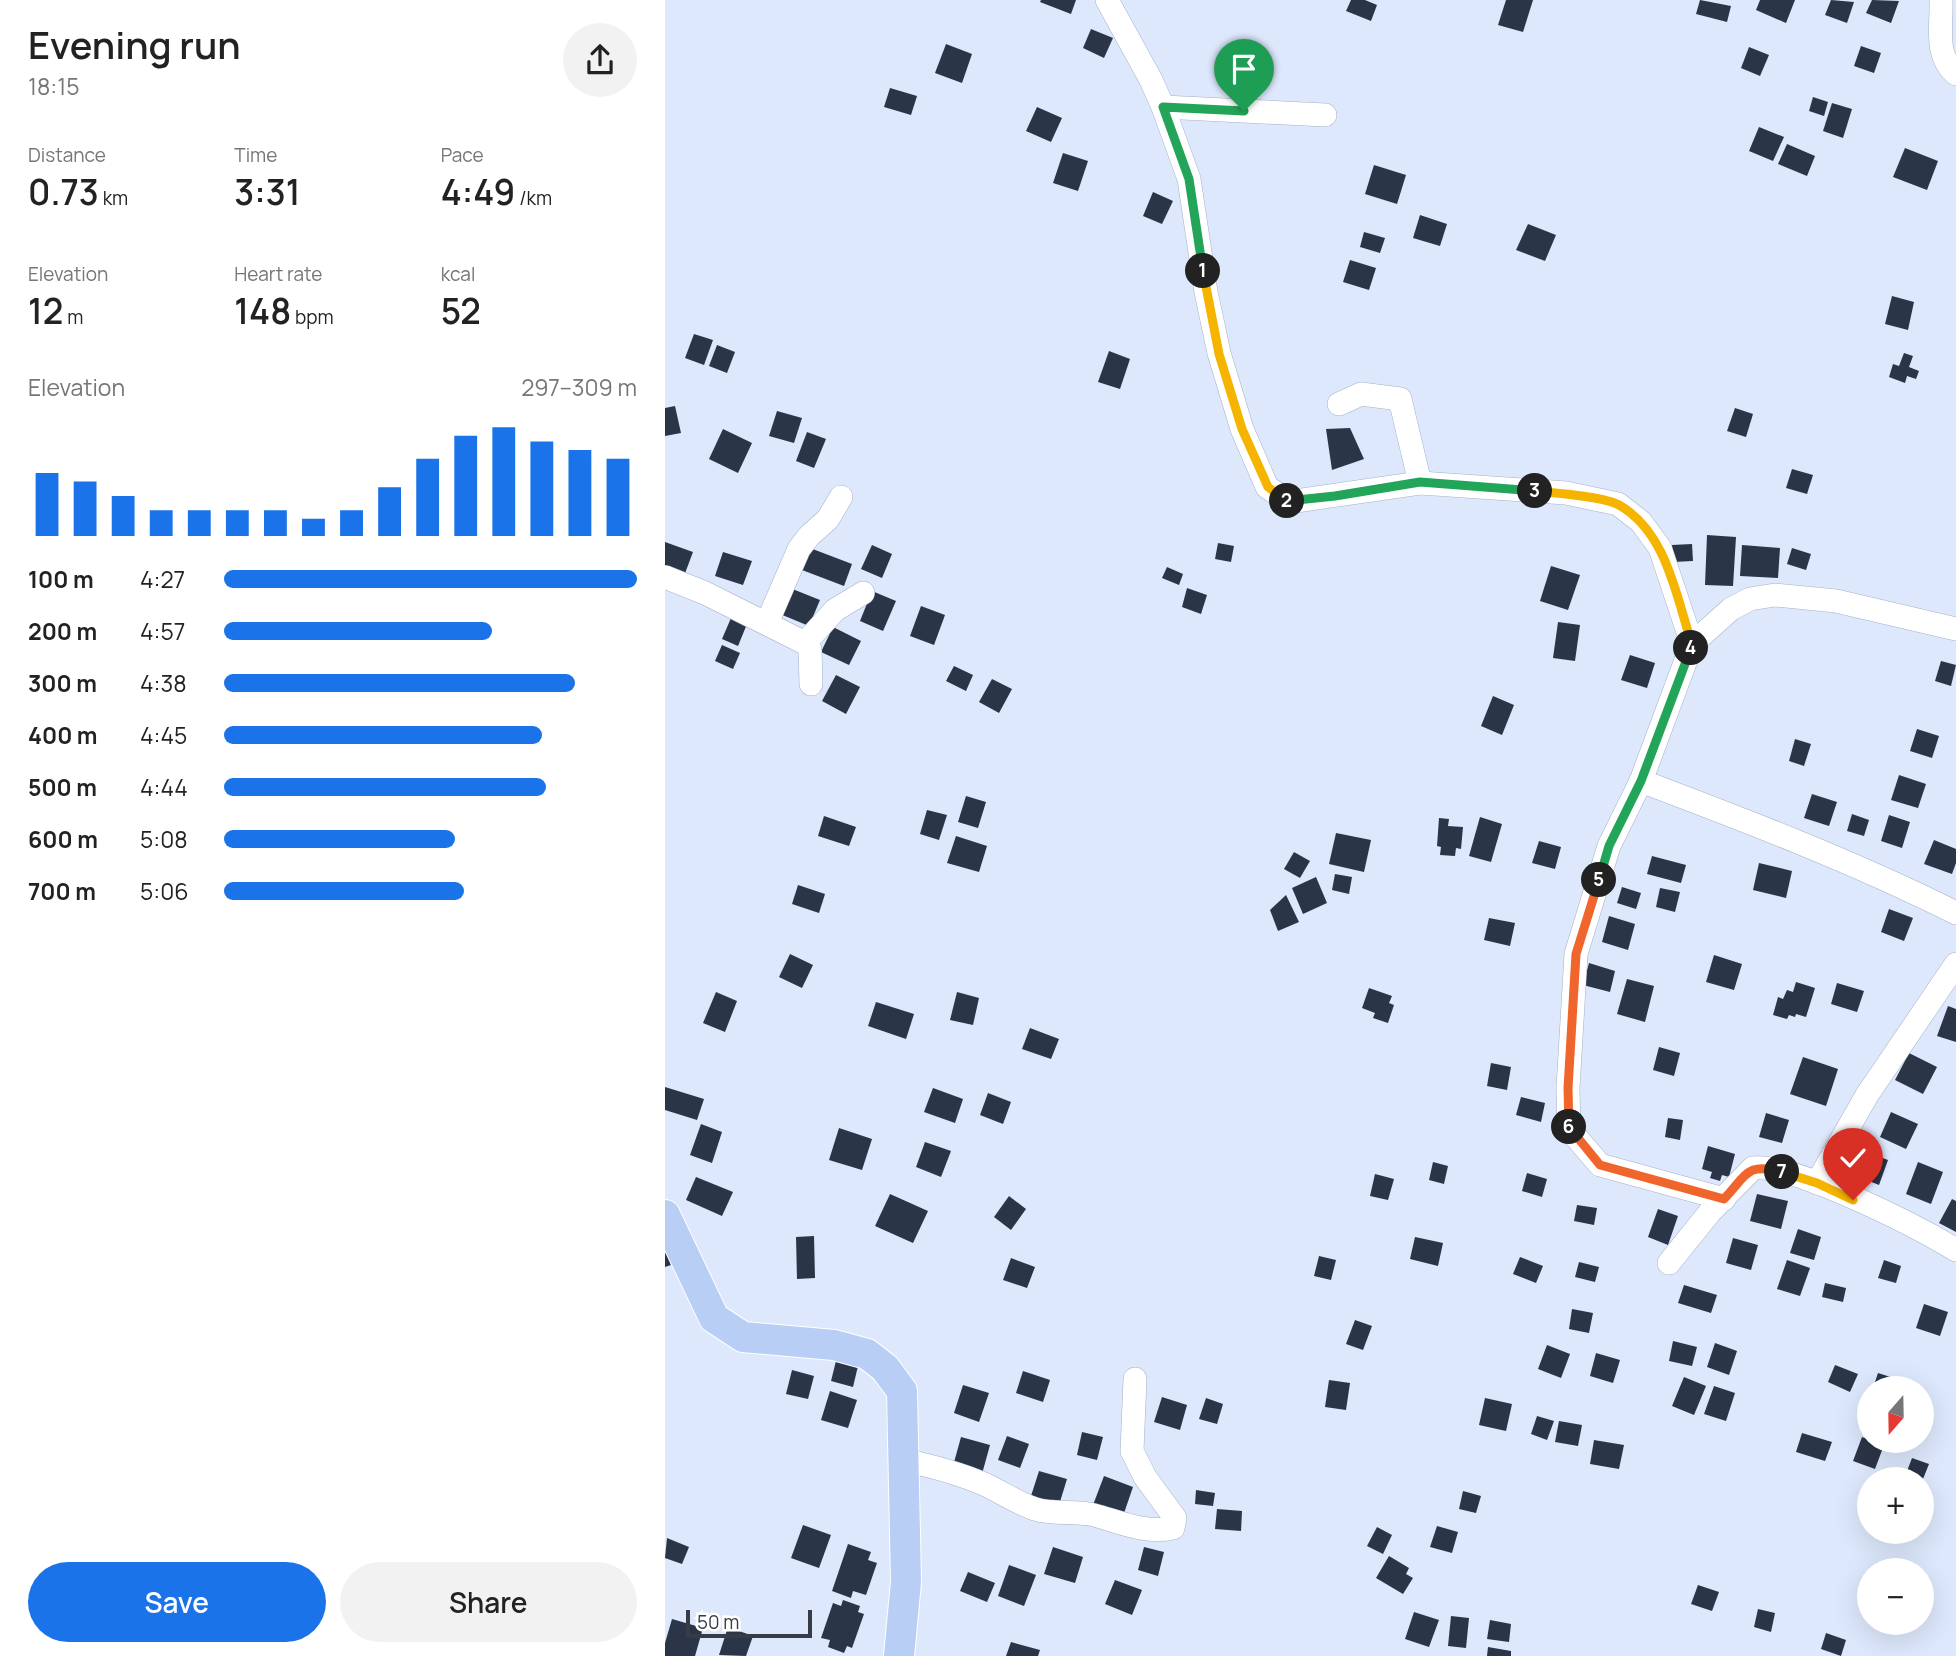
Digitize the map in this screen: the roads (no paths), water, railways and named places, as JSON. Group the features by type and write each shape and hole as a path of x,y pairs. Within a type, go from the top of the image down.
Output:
{"main road":[{"path":"665,1215 714,1318 743,1337 834,1345 867,1354 885,1368 902,1391 906,1582 899,1656"}],"street":[{"path":"1107,0 1163,107 1189,179 1206,292 1219,354 1242,429 1268,487 1289,502 1420,482 1566,494 1618,504 1641,522 1660,548 1692,644"},
{"path":"1941,0 1943,32 1940,47 1945,65 1956,74"},
{"path":"1163,107 1325,115"},
{"path":"1339,404 1361,394 1400,399 1420,482"},
{"path":"767,623 799,549 828,519 841,497"},
{"path":"665,577 805,643 810,649 811,684"},
{"path":"805,643 835,610 863,593"},
{"path":"1724,1199 1600,1165 1569,1129 1568,1088 1576,954 1609,846 1641,781 1692,644 1731,609 1750,599 1775,595 1836,601 1956,629"},
{"path":"1641,781 1758,825 1956,913"},
{"path":"1817,1183 1867,1095 1956,964"},
{"path":"1669,1263 1710,1212 1753,1168 1763,1167 1817,1183 1899,1219 1956,1250"},
{"path":"903,1460 938,1467 988,1486 1037,1510 1058,1514 1089,1514 1158,1531 1173,1528 1175,1518 1145,1477 1132,1451 1135,1378"}]}
